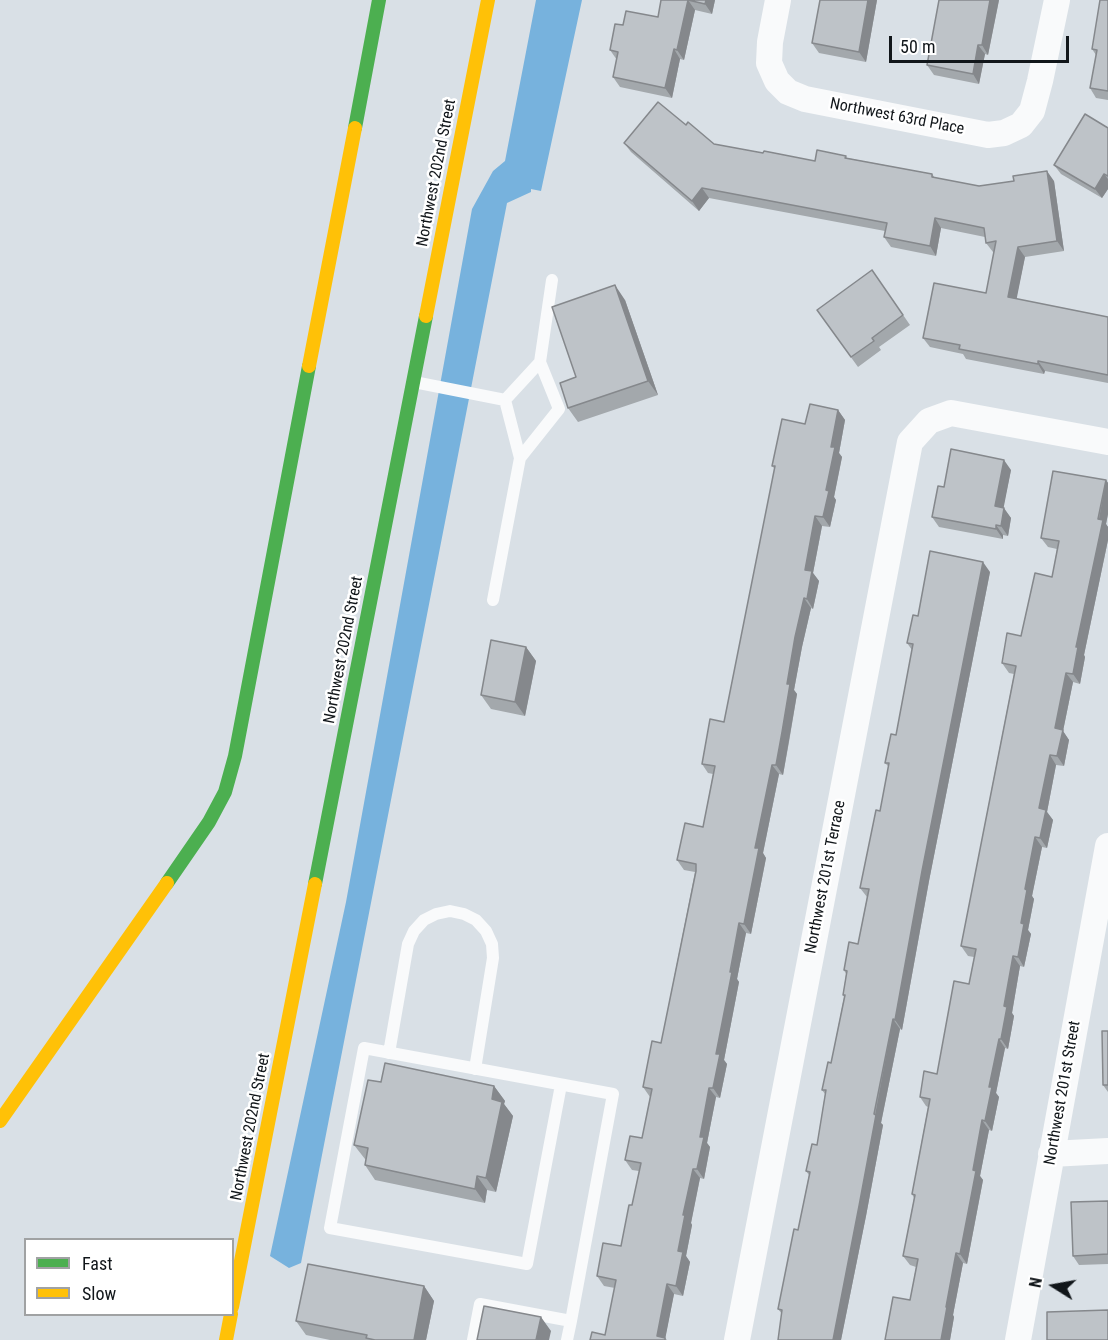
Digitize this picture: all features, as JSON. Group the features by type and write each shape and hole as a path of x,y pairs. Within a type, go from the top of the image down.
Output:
{"street":[{"path":"0,1121 189,852 225,792 235,756 379,0"},
{"name":"Northwest 202nd Street","path":"234,1297 488,0"},
{"name":"Northwest 63rd Place","path":"778,0 770,42 769,63 777,81 788,92 806,99 988,135 1004,133 1021,125 1032,111 1057,0"},
{"name":"Northwest 201st Terrace","path":"737,1340 910,442 929,421 951,413 1108,442"},
{"name":"Northwest 201st Street","path":"1018,1340 1051,1154 1106,873 1108,846"},
{"path":"1051,1154 1108,1151"},
{"path":"226,1340 231,1316"}],"lane":[{"path":"520,458 559,409 540,362 552,280"},
{"path":"505,400 540,362"},
{"path":"413,382 505,400"},
{"path":"493,600 520,458 505,400"},
{"path":"388,1053 408,944 414,931 424,920 450,911 476,920 486,931 492,944 493,958 475,1069"},
{"path":"561,1085 527,1264 330,1228 363,1048 613,1094 567,1340"},
{"path":"473,1340 480,1304 571,1321"}],"water":[{"path":"536,0 582,0 541,191 531,189 531,192 507,203 301,1263 289,1268 270,1256 346,902 472,209 493,171 505,161"}],"building":[{"path":"661,0 688,0 677,50 674,49 665,88 613,77 618,52 610,50 615,24 623,25 626,11 658,17"},
{"path":"688,0 706,0 705,4"},
{"path":"820,0 868,0 859,52 812,43"},
{"path":"939,0 990,0 982,45 978,45 973,74 927,65"},
{"path":"1100,0 1108,0 1108,91 1090,88 1097,50 1092,49"},
{"path":"658,102 686,125 688,122 714,144 763,153 764,151 815,161 817,150 979,186 1014,181 1013,176 1047,171 1057,241 1018,247 1008,297 1108,317 1108,375 959,349 960,345 923,338 934,283 986,293 996,241 986,243 984,228 935,218 930,246 884,237 887,223 702,188 692,201 624,143"},
{"path":"1085,114 1108,128 1108,176 1104,174 1095,189 1054,165"},
{"path":"872,270 903,315 872,338 874,341 851,357 817,310"},
{"path":"615,285 648,381 568,408 560,383 576,377 552,307"},
{"path":"810,404 838,410 831,447 835,447 826,490 829,491 823,517 815,516 805,570 812,571 807,599 804,598 795,637 782,732 776,765 772,765 755,848 759,848 744,924 739,923 716,1054 720,1054 713,1088 709,1088 700,1137 704,1137 697,1169 693,1169 683,1215 685,1215 678,1251 683,1252 676,1286 667,1284 657,1336 665,1340 590,1340 592,1332 605,1335 616,1280 597,1276 603,1243 621,1246 629,1205 632,1205 641,1163 625,1160 630,1136 642,1138 652,1089 643,1087 652,1041 661,1043 696,871 696,864 677,860 685,823 703,827 715,766 702,764 710,719 724,722 775,466 772,466 782,419 805,424"},
{"path":"951,449 1004,460 995,506 1004,508 1001,526 996,525 996,529 932,517 938,486 944,487"},
{"path":"1053,471 1106,480 1098,519 1103,520 1076,647 1078,647 1073,674 1066,673 1055,728 1063,730 1057,756 1050,755 1039,808 1046,810 1040,838 1035,837 1025,889 1027,890 1021,923 1024,924 1018,957 1013,956 1004,1006 1007,1007 989,1087 992,1087 985,1121 982,1120 973,1170 976,1171 960,1254 956,1253 941,1340 885,1340 893,1297 910,1300 918,1259 903,1256 930,1099 920,1097 924,1071 937,1074 954,981 969,984 976,949 961,946 1016,666 1002,663 1007,633 1021,636 1035,573 1052,577 1059,541 1041,538"},
{"path":"930,551 983,562 895,1020 893,1019 874,1114 876,1115 833,1340 778,1340 782,1310 778,1309 794,1229 798,1230 810,1172 806,1171 812,1144 817,1145 826,1090 822,1090 828,1062 831,1063 845,995 843,995 847,971 844,970 849,942 858,944 869,889 860,888 876,810 880,811 889,763 885,763 891,734 896,735 913,644 907,643 913,615 918,616"},
{"path":"491,640 526,647 515,702 481,695"},
{"path":"1102,1031 1108,1031 1108,1085 1103,1085"},
{"path":"385,1063 494,1086 492,1099 502,1102 486,1178 477,1176 475,1189 365,1165 368,1148 354,1145 368,1080 381,1082"},
{"path":"1108,1201 1108,1254 1073,1256 1071,1202"},
{"path":"308,1264 424,1286 414,1340 375,1340 366,1338 367,1335 296,1321"},
{"path":"484,1306 541,1317 536,1340 477,1340"},
{"path":"1108,1310 1108,1340 1047,1340 1047,1312"}],"traffic: fast":[{"path":"355,128 379,0"},
{"path":"315,884 426,316"},
{"path":"167,883 209,822 225,792 235,756 309,366"}],"traffic: slow":[{"path":"426,316 488,0"},
{"path":"309,366 355,128"},
{"path":"0,1121 167,883"},
{"path":"234,1297 315,884"},
{"path":"226,1340 231,1316"}]}
